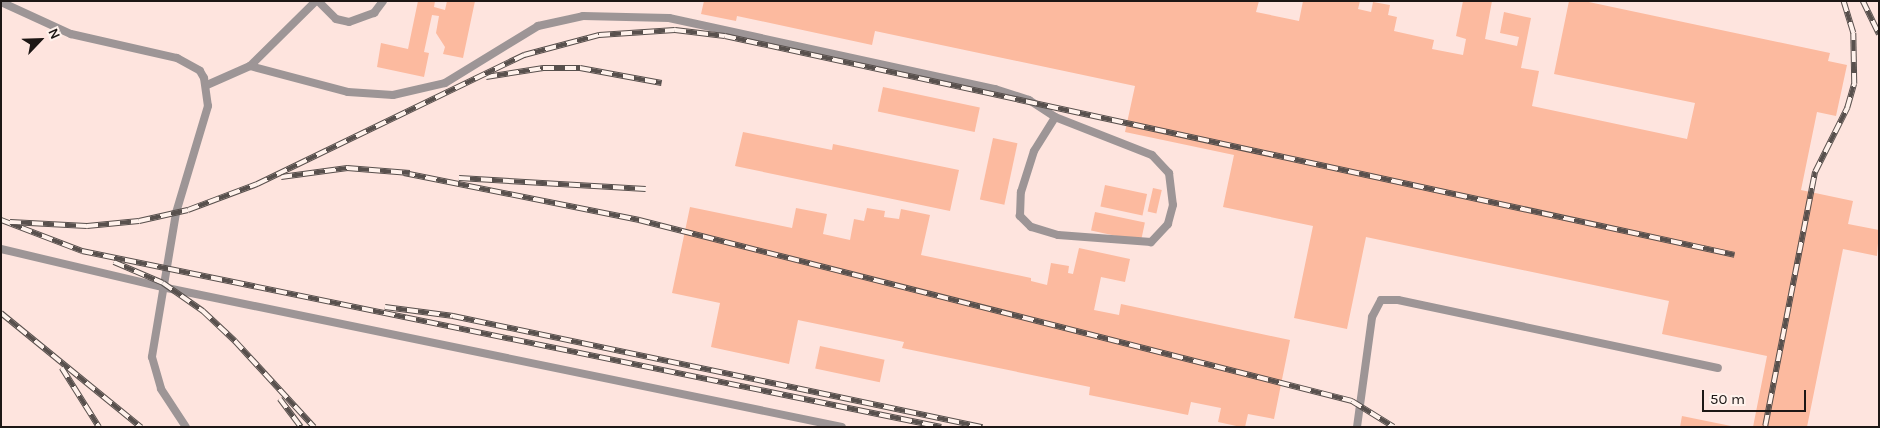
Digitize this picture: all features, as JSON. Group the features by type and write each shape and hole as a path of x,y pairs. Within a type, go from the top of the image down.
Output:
{"lane":[{"path":"207,85 250,66 317,1 336,19 349,22 374,13 383,1"},
{"path":"1,2 71,34 177,58 200,71 207,85 208,106 176,213 162,287 152,357 161,389 186,427"},
{"path":"250,66 348,92 393,95 445,82 538,26 583,16 669,18 995,89 1029,100 1055,117 1152,155 1169,173 1173,205 1168,224 1151,242 1058,234 1031,227 1020,216 1021,192 1034,151 1055,117"},
{"path":"1,249 162,287 842,427"},
{"path":"1357,427 1372,317 1381,300 1398,300 1718,368"}],"shaded area":[{"path":"1,1 1879,1 1879,427 1,427"}],"building":[{"path":"418,1 435,1 434,7 445,10 447,1 475,1 463,58 443,54 445,47 436,33 439,16 432,15 424,52 429,53 424,77 377,67 381,43 408,49"},
{"path":"704,1 1259,1 1256,12 1299,21 1303,1 1360,1 1358,9 1371,12 1373,2 1390,5 1388,15 1397,17 1394,31 1434,40 1432,49 1463,55 1466,39 1456,36 1463,1 1492,1 1485,39 1517,46 1519,37 1500,33 1504,12 1531,18 1521,68 1539,71 1532,106 1687,139 1695,103 1554,74 1569,1 1584,1 1830,53 1828,61 1847,65 1836,116 1817,112 1801,190 1853,201 1848,224 1879,230 1877,256 1843,249 1807,427 1753,427 1767,356 1662,334 1669,301 1366,237 1347,329 1294,318 1313,226 1223,207 1234,155 1125,132 1135,86 875,31 872,45 737,16 736,21 701,14"},
{"path":"883,87 980,108 975,132 878,111"},
{"path":"743,132 832,150 833,144 959,170 950,211 735,166"},
{"path":"993,138 1017,143 1004,205 980,200"},
{"path":"1105,185 1147,194 1142,215 1100,207"},
{"path":"1153,188 1162,190 1156,213 1148,211"},
{"path":"690,207 792,228 796,208 827,214 823,234 850,240 854,219 864,221 867,208 885,211 884,217 899,219 901,209 930,215 921,255 1031,278 1031,281 1047,285 1051,263 1069,266 1068,273 1073,274 1079,248 1130,259 1125,282 1101,277 1094,310 1119,315 1121,304 1290,340 1274,419 1248,414 1245,427 1241,427 1218,422 1221,408 1191,402 1188,415 1089,395 1090,387 902,348 904,342 798,320 789,364 711,347 720,303 672,293"},
{"path":"1095,212 1145,223 1141,241 1091,231"},
{"path":"820,346 885,360 880,382 815,368"},
{"path":"1682,416 1731,426 1731,427 1680,427"}],"railway":[{"path":"1765,426 1815,172 1847,108 1854,84 1853,33 1843,1"},
{"path":"1863,1 1879,34"},
{"path":"10,222 87,226 139,221 188,210 257,184 524,55 599,35 675,30 725,36 1735,255"},
{"path":"486,77 543,68 580,68 662,83"},
{"path":"281,177 347,168 410,173"},
{"path":"404,173 639,220 1352,401 1394,427"},
{"path":"459,178 646,189"},
{"path":"1,220 82,251 941,427"},
{"path":"114,262 163,283 203,311 235,341 314,427"},
{"path":"385,307 453,316 982,427"},
{"path":"1,313 141,427"},
{"path":"62,368 99,427"},
{"path":"280,399 301,427"}]}
